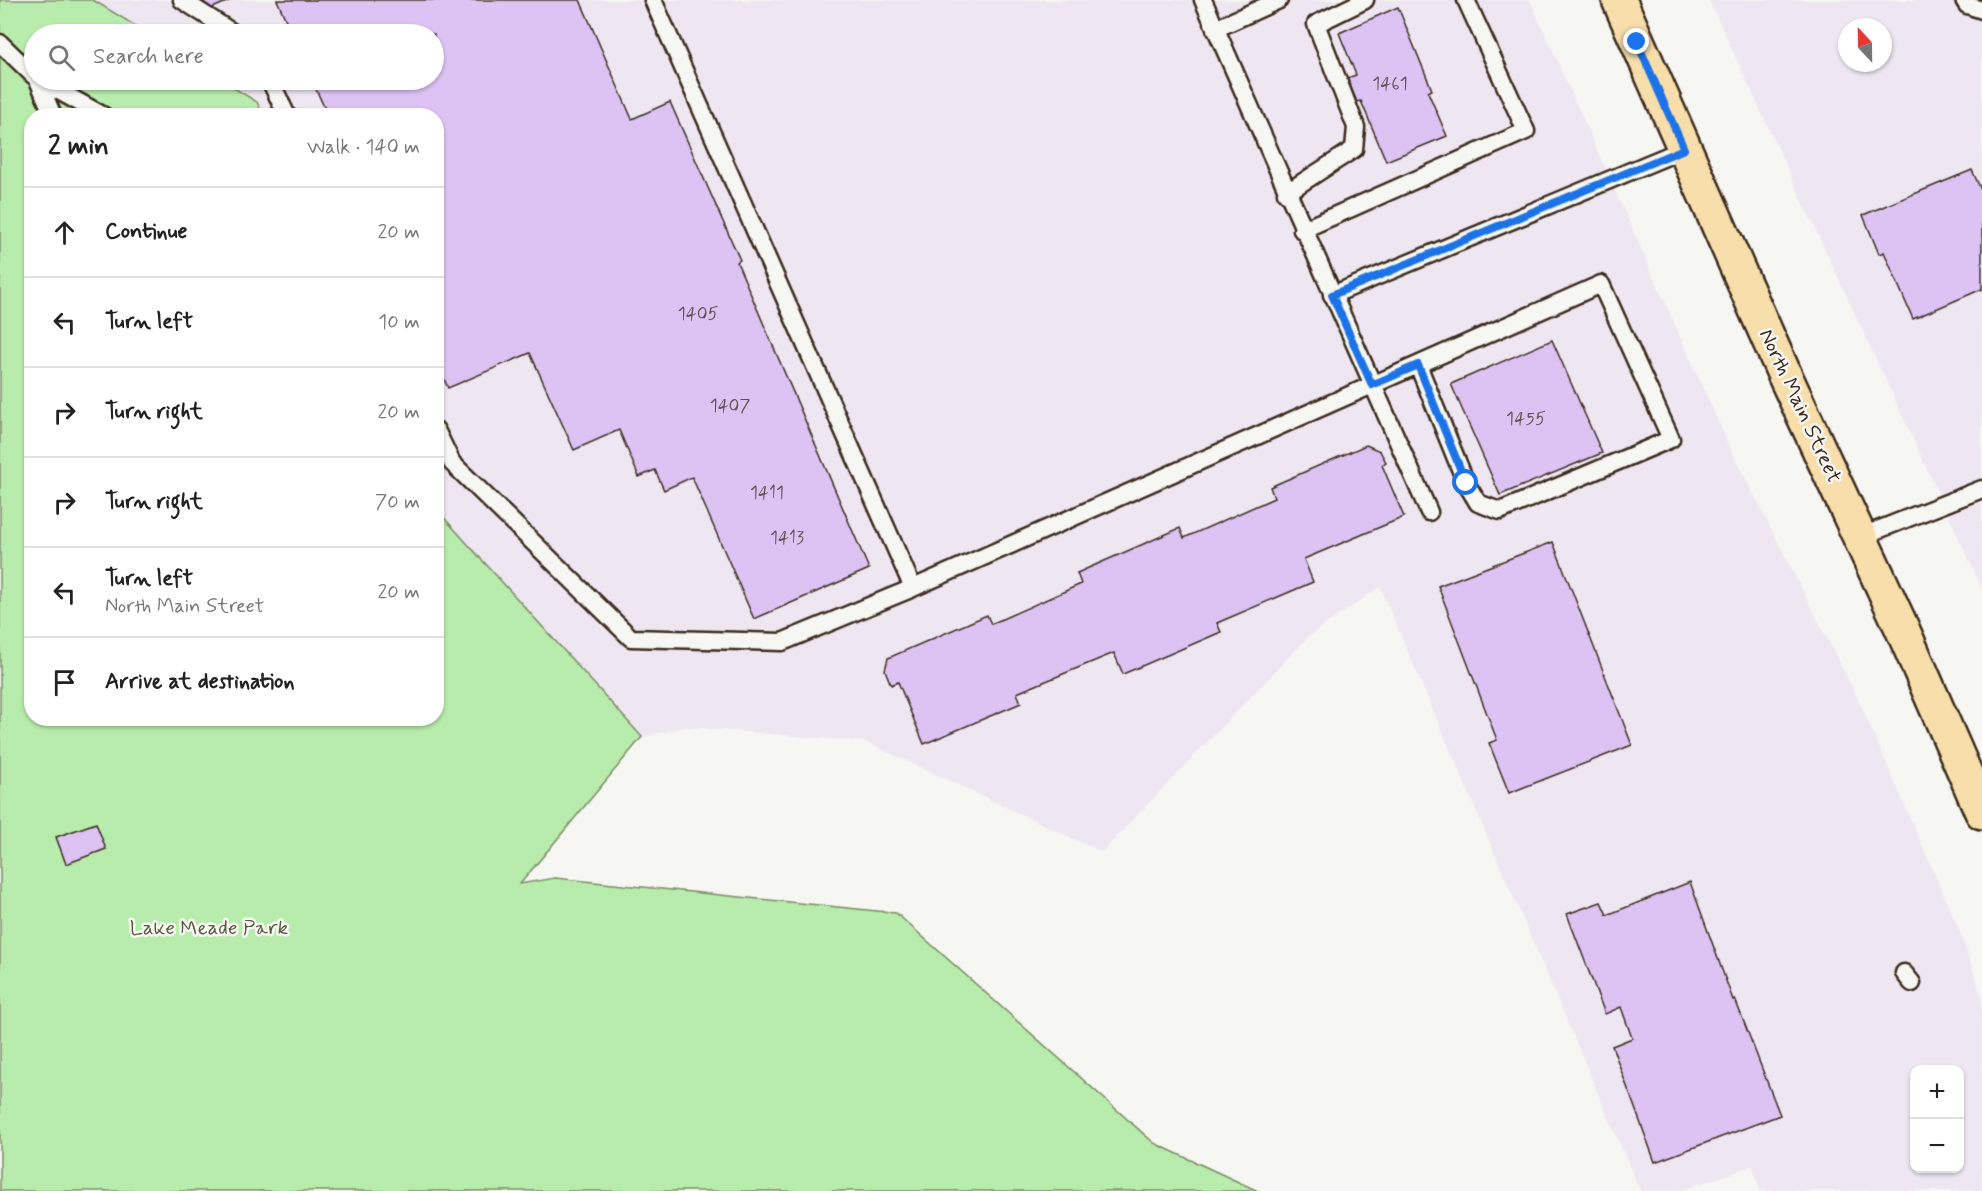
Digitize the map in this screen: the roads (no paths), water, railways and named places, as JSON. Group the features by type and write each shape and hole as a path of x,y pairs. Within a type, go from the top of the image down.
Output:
{"main road":[{"name":"North Main Street","path":"1619,0 1982,811"}],"lane":[{"path":"182,0 219,24"},
{"path":"653,0 913,588"},
{"path":"1203,0 1302,230 1429,512"},
{"path":"1215,29 1279,0"},
{"path":"1286,193 1354,149 1356,127 1316,24 1365,0"},
{"path":"1302,230 1526,131 1466,0"},
{"path":"1964,0 1966,5 1982,10"},
{"path":"0,44 24,67"},
{"path":"42,90 50,108"},
{"path":"56,90 89,108"},
{"path":"275,90 283,108"},
{"path":"1332,295 1684,149"},
{"path":"444,446 452,463 631,638 782,642 913,588 1601,284 1671,439 1500,512 1478,503 1466,483 1418,365"},
{"path":"1860,537 1982,489"}],"park label":[{"name":"Lake Meade Park","path":"209,928"}]}
